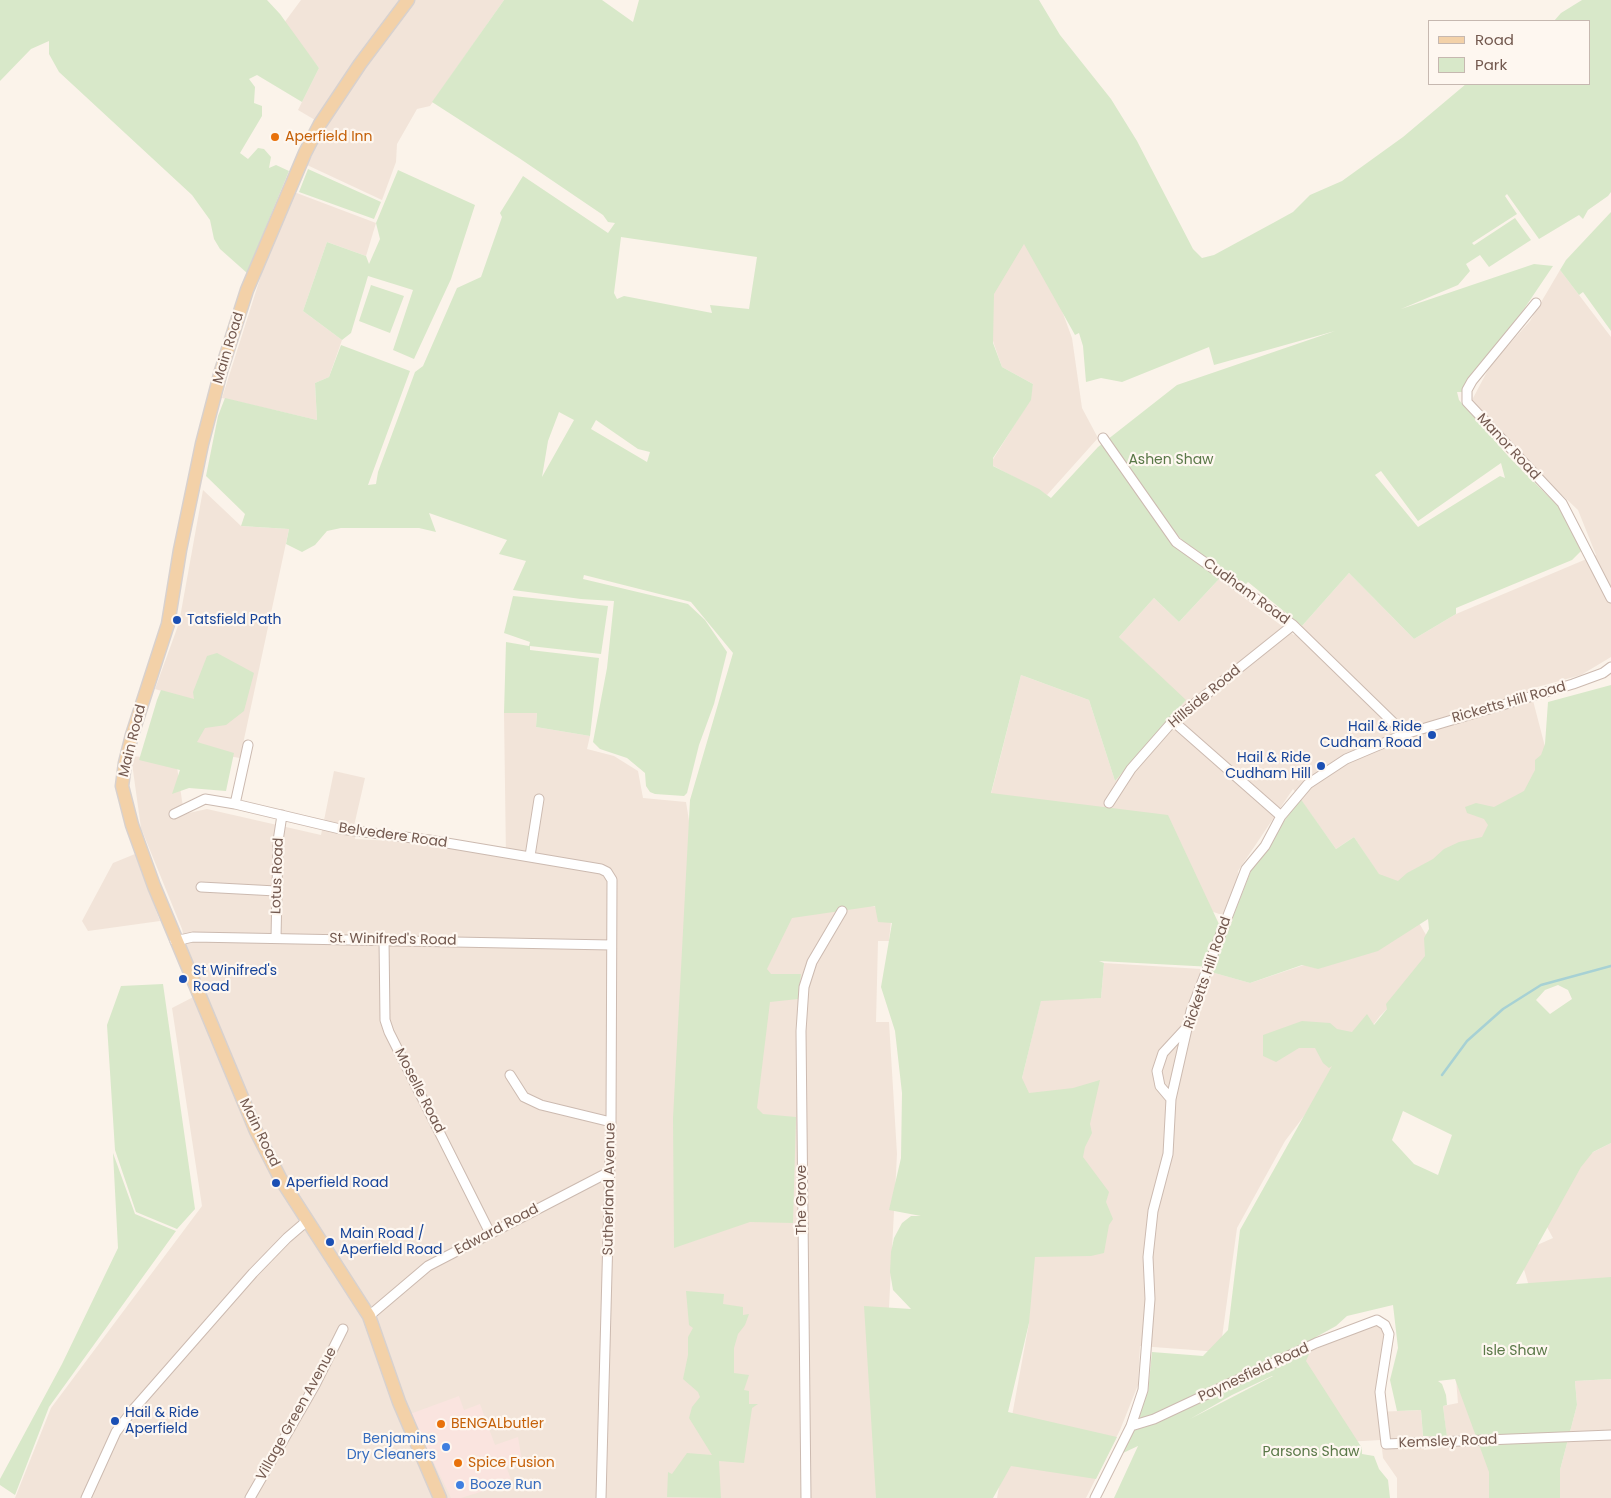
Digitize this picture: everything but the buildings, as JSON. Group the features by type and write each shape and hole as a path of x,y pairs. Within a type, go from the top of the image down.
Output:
{"main road":[{"name":"Main Road","path":"408,0 360,64 320,124 304,153 245,297 221,371 204,435 180,550 168,624 132,736 123,773 124,798 132,825 175,941 256,1131 280,1178 369,1316 398,1402 440,1498"}],"street":[{"name":"Manor Road","path":"1536,303 1472,381 1467,390 1467,402 1562,504 1611,598"},
{"name":"Cudham Road","path":"1103,438 1176,542 1293,626 1405,734"},
{"name":"Hillside Road","path":"1109,802 1131,769 1173,720 1293,626"},
{"name":"Ricketts Hill Road","path":"1095,1498 1131,1426 1143,1390 1150,1299 1148,1257 1153,1211 1168,1154 1171,1099 1191,1011 1246,869 1264,846 1281,816 1308,784 1346,760 1405,734 1573,684 1603,673 1611,667"},
{"path":"1173,720 1281,816"},
{"path":"235,804 248,745"},
{"name":"Belvedere Road","path":"174,814 205,799 282,814 340,830 430,840 601,869 607,872 612,880"},
{"path":"530,856 539,799"},
{"name":"Lotus Road","path":"276,938 278,841 282,814"},
{"name":"Sutherland Avenue","path":"601,1498 611,1122 612,880"},
{"path":"201,887 276,891"},
{"name":"The Grove","path":"806,1498 801,1031 804,987 812,962 842,911"},
{"name":"St. Winifred's Road","path":"175,941 193,936 611,945"},
{"name":"Moselle Road","path":"384,939 385,1020 389,1032 490,1233"},
{"path":"1171,1099 1160,1086 1157,1071 1163,1053 1188,1026"},
{"path":"510,1075 524,1097 541,1105 611,1122"},
{"name":"Edward Road","path":"369,1316 428,1266 609,1172"},
{"path":"86,1498 116,1432 132,1411 253,1273 287,1238 308,1220"},
{"name":"Paynesfield Road","path":"1131,1426 1154,1420 1316,1343 1378,1320"},
{"name":"Kemsley Road","path":"1378,1320 1385,1325 1389,1334 1380,1392 1386,1444 1611,1435"},
{"name":"Village Green Avenue","path":"250,1498 315,1385 343,1330"}],"shaded area":[{"path":"301,0 504,0 430,106 417,109 397,144 396,162 382,200 307,165 327,127 298,110 319,68 284,23"},
{"path":"294,192 376,223 366,256 327,242 303,311 342,340 329,377 315,383 317,420 222,398 264,266"},
{"path":"1028,218 1072,338 1082,408 1098,438 1047,495 990,464 1030,400 1033,384 1002,367 979,301"},
{"path":"1560,270 1611,337 1611,657 1581,675 1530,689 1556,789 1393,896 1354,837 1336,849 1293,789 1238,871 1237,891 1222,915 1191,904 991,794 1021,675 1089,700 1115,781 1185,701 1119,637 1154,598 1179,622 1219,579 1294,635 1349,573 1414,639 1456,614 1596,555 1578,510 1506,442 1472,400 1490,366 1530,321"},
{"path":"203,490 241,526 289,529 240,758 190,750 204,703 155,689 179,623"},
{"path":"504,713 537,713 536,727 590,736 587,749 614,756 638,771 643,798 686,802 696,864 764,973 776,917 850,904 880,907 891,921 889,941 878,941 876,1022 889,1022 897,1154 879,1498 15,1498 51,1408 202,1206 172,1008 203,992 188,954 182,929 141,828 131,756 176,760 184,814 207,809 321,835 334,771 365,778 354,826 355,839 430,843 506,858"},
{"path":"135,854 160,921 88,931 82,921 113,863"},
{"path":"1415,916 1439,957 1380,1016 1285,1141 1237,1228 1220,1352 1140,1346 1138,1385 1120,1430 1086,1498 997,1498 1029,1323 1022,1078 1041,1000 1101,998 1104,963 1201,969 1250,983 1349,950"},
{"path":"1611,1143 1611,1296 1535,1306 1519,1253 1553,1238 1525,1187"},
{"path":"1368,1326 1381,1326 1384,1331 1377,1386 1377,1412 1421,1410 1424,1450 1448,1447 1443,1406 1458,1403 1456,1379 1498,1397 1491,1498 1397,1498 1397,1478 1383,1458 1381,1440 1326,1443 1303,1362 1307,1353"},
{"path":"1611,1379 1611,1498 1560,1498 1560,1470 1577,1405 1575,1381"},
{"path":"459,1396 464,1410 480,1404 495,1445 518,1437 522,1461 506,1466 512,1482 461,1498 451,1498 410,1414"}],"green space":[{"path":"0,0 267,0 280,14 319,68 302,102 257,75 249,79 255,87 254,103 262,106 262,116 240,153 248,159 258,148 264,149 271,157 269,168 276,165 289,171 247,273 220,249 214,239 210,220 192,195 59,72 49,54 49,41 31,49 0,81"},
{"path":"504,0 602,0 633,22 639,0 1039,0 1060,35 1111,99 1137,141 1193,249 1202,258 1214,255 1293,212 1310,195 1342,181 1403,137 1465,85 1591,85 1591,20 1555,20 1561,13 1582,0 1611,0 1611,192 1588,210 1583,219 1579,215 1539,239 1507,194 1505,196 1517,214 1472,243 1474,245 1515,218 1531,240 1489,267 1480,255 1466,264 1470,271 1458,285 1401,309 1534,264 1553,266 1468,392 1457,392 1459,400 1509,457 1561,509 1582,550 1572,560 1456,608 1456,614 1414,639 1349,573 1302,626 1248,582 1245,585 1182,540 1176,533 1170,538 1186,554 1219,579 1179,622 1154,598 1119,637 1186,700 1115,781 1089,700 1021,675 991,793 1168,815 1225,937 1252,868 1300,798 1336,849 1354,837 1379,874 1398,881 1407,873 1433,859 1444,849 1459,842 1482,837 1488,825 1484,819 1467,813 1465,807 1476,803 1494,807 1524,791 1535,770 1535,760 1541,755 1545,744 1548,702 1611,685 1611,1143 1593,1152 1581,1167 1516,1284 1611,1277 1611,1379 1575,1381 1577,1405 1560,1470 1560,1498 1489,1498 1489,1472 1455,1379 1438,1381 1442,1384 1446,1395 1447,1405 1443,1406 1447,1437 1423,1436 1421,1410 1397,1411 1390,1380 1398,1348 1393,1305 1347,1316 1336,1326 1316,1337 1306,1361 1362,1448 1362,1454 1374,1456 1379,1469 1388,1480 1390,1498 1114,1498 1138,1446 1123,1453 1133,1422 1148,1392 1152,1352 1203,1356 1228,1330 1240,1230 1332,1066 1329,1068 1323,1063 1315,1048 1299,1048 1276,1062 1263,1056 1263,1035 1302,1021 1330,1023 1337,1029 1352,1032 1367,1014 1374,1025 1387,1009 1386,1004 1425,956 1424,938 1429,929 1428,919 1378,951 1318,969 1302,965 1250,983 1211,972 1213,967 1099,961 1104,963 1101,998 1041,1001 1022,1078 1029,1093 1073,1088 1100,1080 1090,1124 1092,1133 1085,1147 1083,1157 1109,1192 1106,1202 1113,1219 1109,1225 1104,1253 1091,1256 1035,1257 1029,1323 1008,1412 1117,1437 1096,1479 1011,1466 993,1498 876,1498 864,1306 911,1309 893,1290 890,1272 891,1252 894,1238 902,1223 911,1216 921,1216 889,1210 901,1158 902,1093 895,1031 881,987 892,923 878,922 875,906 792,918 767,969 771,974 801,974 798,999 770,1002 757,1108 763,1114 796,1117 793,1223 750,1222 674,1248 673,1118 690,800 733,653 691,602 584,575 583,579 688,604 705,620 727,652 714,704 699,745 687,793 684,796 655,794 650,792 646,786 645,773 627,758 600,749 593,742 607,668 614,601 581,599 513,590 526,561 499,554 507,540 429,513 436,532 419,528 341,528 327,531 315,545 302,552 286,544 289,529 241,526 245,514 206,476 218,416 225,398 317,420 315,383 329,377 341,345 410,371 368,485 376,484 378,472 415,372 423,366 457,288 481,277 502,217 500,213 523,176 608,233 615,223 608,222 603,215 432,102","holes":["621,237 757,257 749,309 710,305 712,313 624,296 617,299 614,293","1024,244 1075,335 1079,333 1083,346 1086,382 1101,378 1122,382 1209,347 1214,365 1335,331 1177,385 1098,447 1051,498 1039,489 993,466 993,458 1031,400 1033,384 1002,367 993,343 994,294","559,412 574,420 542,477 548,441","596,420 638,449 650,452 647,462 591,429","1501,463 1505,478 1500,476 1418,527 1375,475 1381,471 1418,521","1558,985 1568,990 1572,999 1550,1014 1536,1000 1545,990","1403,1111 1452,1135 1438,1175 1414,1164 1392,1140","1273,1376 1190,1419 1232,1395"]},
{"path":"308,169 381,202 374,219 299,192"},
{"path":"398,170 475,205 451,279 414,359 393,350 413,290 368,276 351,333 342,340 303,311 327,242 366,256 369,264 380,239 376,223"},
{"path":"1611,212 1611,331 1583,292 1579,295 1560,270 1566,260"},
{"path":"371,285 404,296 390,333 359,321"},
{"path":"513,596 608,606 601,654 530,646 530,650 599,658 590,736 536,727 537,713 504,713 506,642 529,646 530,642 504,633"},
{"path":"217,653 254,673 244,711 226,725 205,728 197,742 234,753 226,791 189,788 172,794 180,770 139,760 157,700 161,690 194,699 193,692 207,656"},
{"path":"163,984 195,1209 177,1229 136,1212 115,1150 107,1025 121,986"},
{"path":"113,1153 135,1214 176,1231 49,1407 15,1495 0,1485 0,1479 62,1364 118,1248"},
{"path":"686,1291 724,1294 723,1304 743,1307 743,1315 749,1314 745,1325 738,1334 734,1348 734,1373 749,1375 744,1390 749,1391 749,1404 758,1404 752,1408 744,1463 719,1461 721,1498 667,1497 668,1472 672,1474 687,1453 712,1455 689,1418 692,1407 700,1397 698,1392 683,1379 688,1355 688,1337 693,1328 689,1325"}],"waterway":[{"path":"1442,1075 1467,1041 1503,1009 1541,985 1611,966"}],"place":[{"name":"Aperfield Inn","path":"275,137"},
{"name":"Tatsfield Path","path":"177,620"},
{"name":"Hail & Ride Cudham Road","path":"1432,735"},
{"name":"Hail & Ride Cudham Hill","path":"1321,766"},
{"name":"St Winifred's Road","path":"183,979"},
{"name":"Aperfield Road","path":"276,1183"},
{"name":"Main Road / Aperfield Road","path":"330,1242"},
{"name":"Hail & Ride Aperfield","path":"115,1421"},
{"name":"BENGALbutler","path":"441,1424"},
{"name":"Benjamins Dry Cleaners","path":"446,1447"},
{"name":"Spice Fusion","path":"458,1463"},
{"name":"Booze Run","path":"460,1485"}],"park label":[{"name":"Ashen Shaw","path":"1171,460"},
{"name":"Isle Shaw","path":"1515,1351"},
{"name":"Parsons Shaw","path":"1311,1452"}]}
